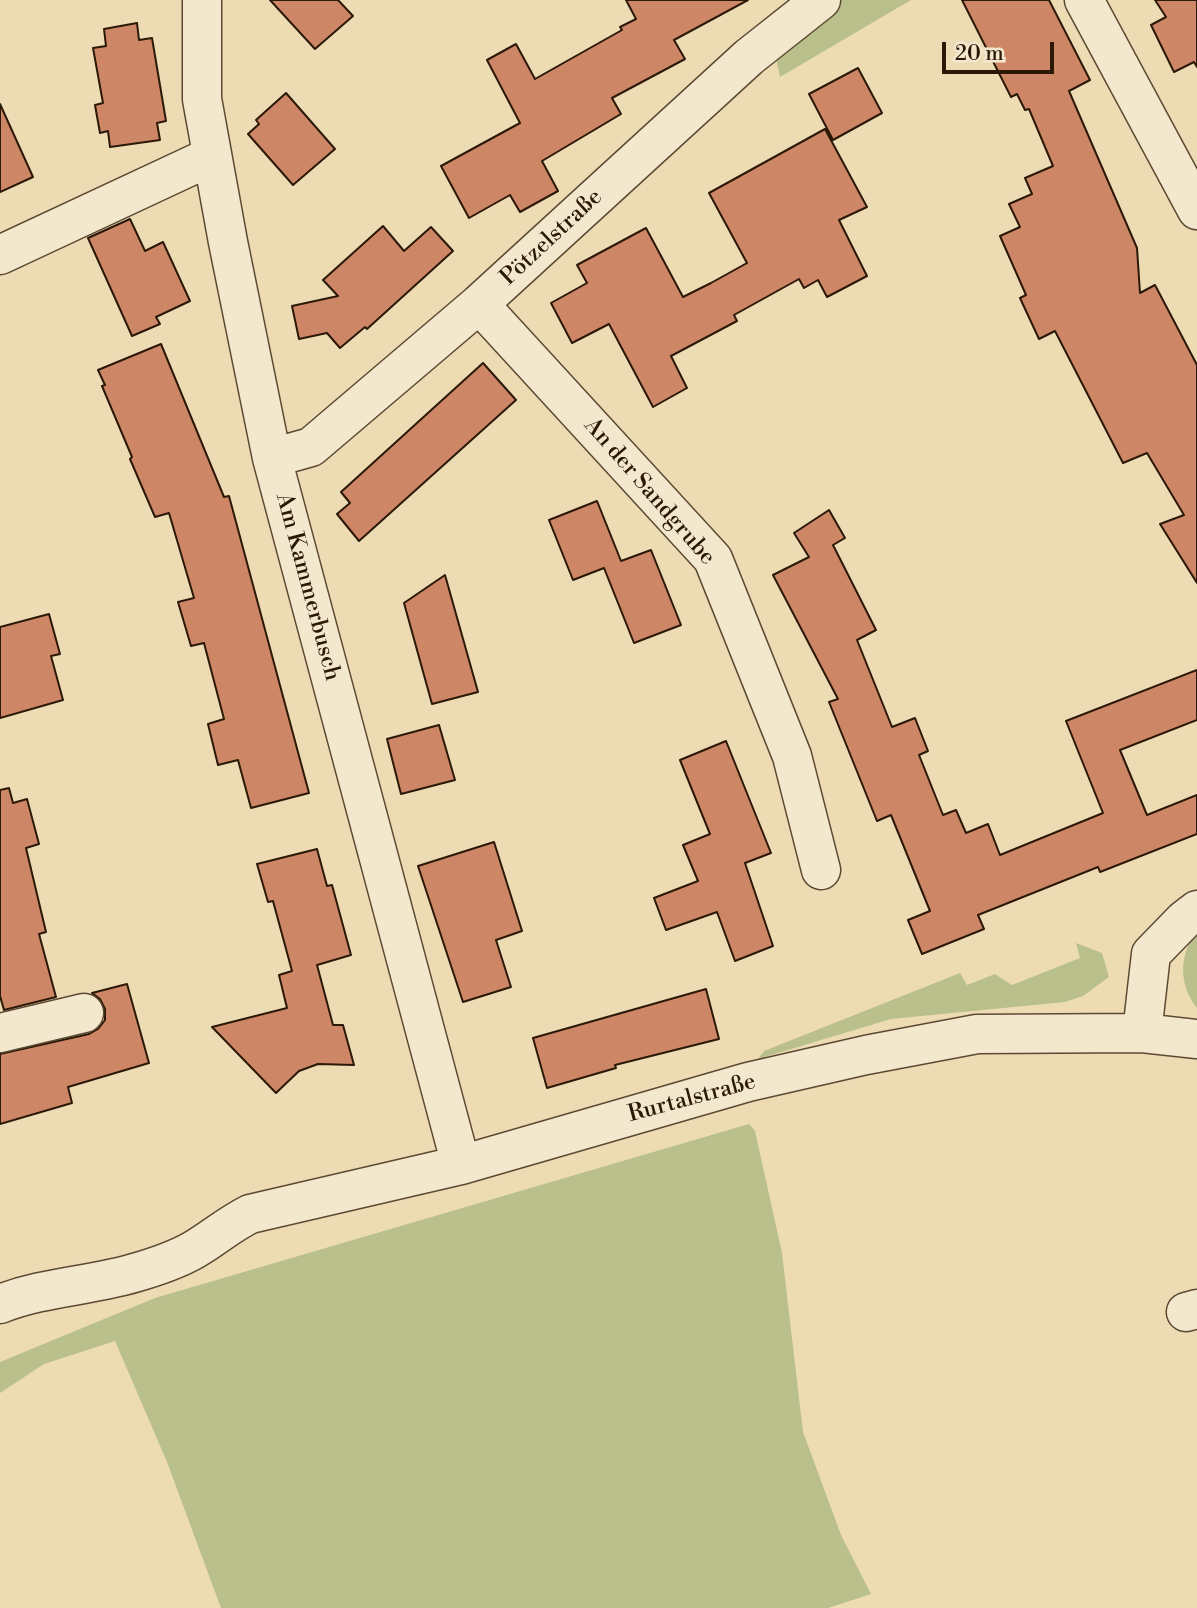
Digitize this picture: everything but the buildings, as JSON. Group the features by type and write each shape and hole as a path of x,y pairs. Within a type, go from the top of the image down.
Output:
{"street":[{"name":"Am Kammerbusch","path":"202,0 202,99 272,458 461,1165"},
{"name":"Pötzelstraße","path":"272,458 311,447 479,304 749,57 821,0"},
{"path":"1084,0 1197,210"},
{"path":"0,255 212,156"},
{"name":"An der Sandgrube","path":"479,304 713,559 792,756 821,870"},
{"path":"1142,1033 1151,954 1197,910"},
{"path":"0,1032 84,1013"},
{"name":"Rurtalstraße","path":"0,1304 23,1295 112,1280 173,1260 199,1247 224,1228 250,1214 461,1165 748,1082 866,1055 977,1034 1142,1033 1197,1039"}],"green space":[{"path":"839,0 911,0 780,77 774,49"},
{"path":"1197,932 1197,1008 1187,990 1183,970 1186,950"},
{"path":"1076,943 1102,953 1109,977 1083,996 1065,1002 891,1019 758,1059 764,1051 960,973 967,985 995,974 1012,985 1080,958"},
{"path":"749,1124 755,1131 782,1253 803,1432 841,1535 871,1594 828,1608 221,1608 167,1462 115,1341 44,1364 0,1393 0,1362 155,1298"}]}
